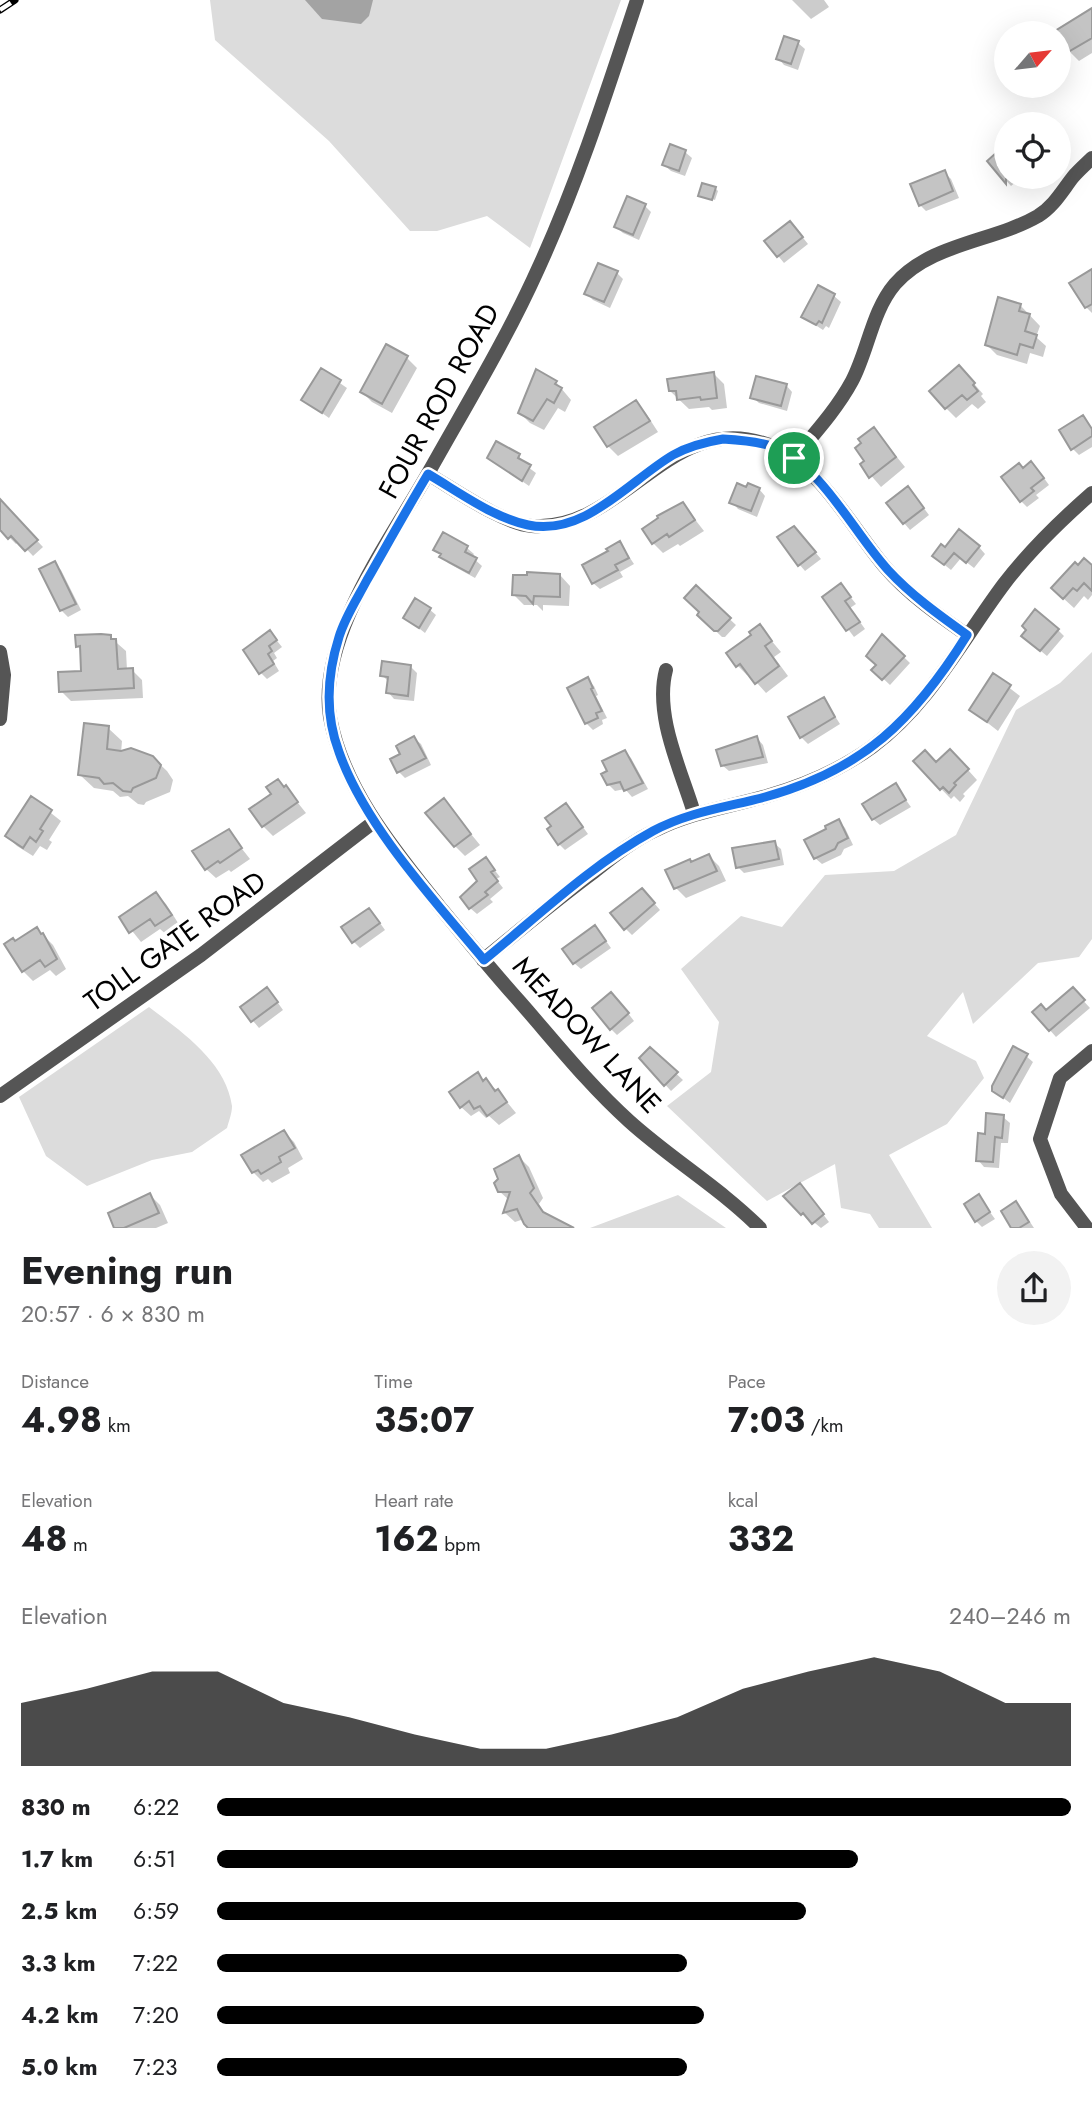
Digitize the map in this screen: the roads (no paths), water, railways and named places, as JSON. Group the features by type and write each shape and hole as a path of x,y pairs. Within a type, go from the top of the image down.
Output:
{"street":[{"name":"FOUR ROD ROAD","path":"375,821 338,752 330,715 328,687 332,660 351,609 494,356 538,270 584,157 637,0"},
{"path":"794,458 851,383 884,301 895,284 929,258 1016,227 1040,215 1057,200 1092,158"},
{"path":"428,474 507,519 530,526 552,525 597,511 673,455 697,444 723,439 749,440 773,447 794,458 809,472 887,569 930,609 967,635"},
{"path":"484,960 629,845 655,830 694,813 766,796 816,780 845,765 899,724 925,698 1006,582 1047,533 1092,493"},
{"path":"0,652 4,675 0,719"},
{"path":"666,670 662,687 663,711 694,813"},
{"name":"MEADOW LANE","path":"375,821 484,960 562,1051 629,1121 730,1200 760,1228"},
{"name":"TOLL GATE ROAD","path":"0,1096 201,955 375,821"},
{"path":"1087,1228 1061,1194 1040,1139 1060,1078 1092,1051"}],"railway":[{"path":"0,10 15,0"}]}
